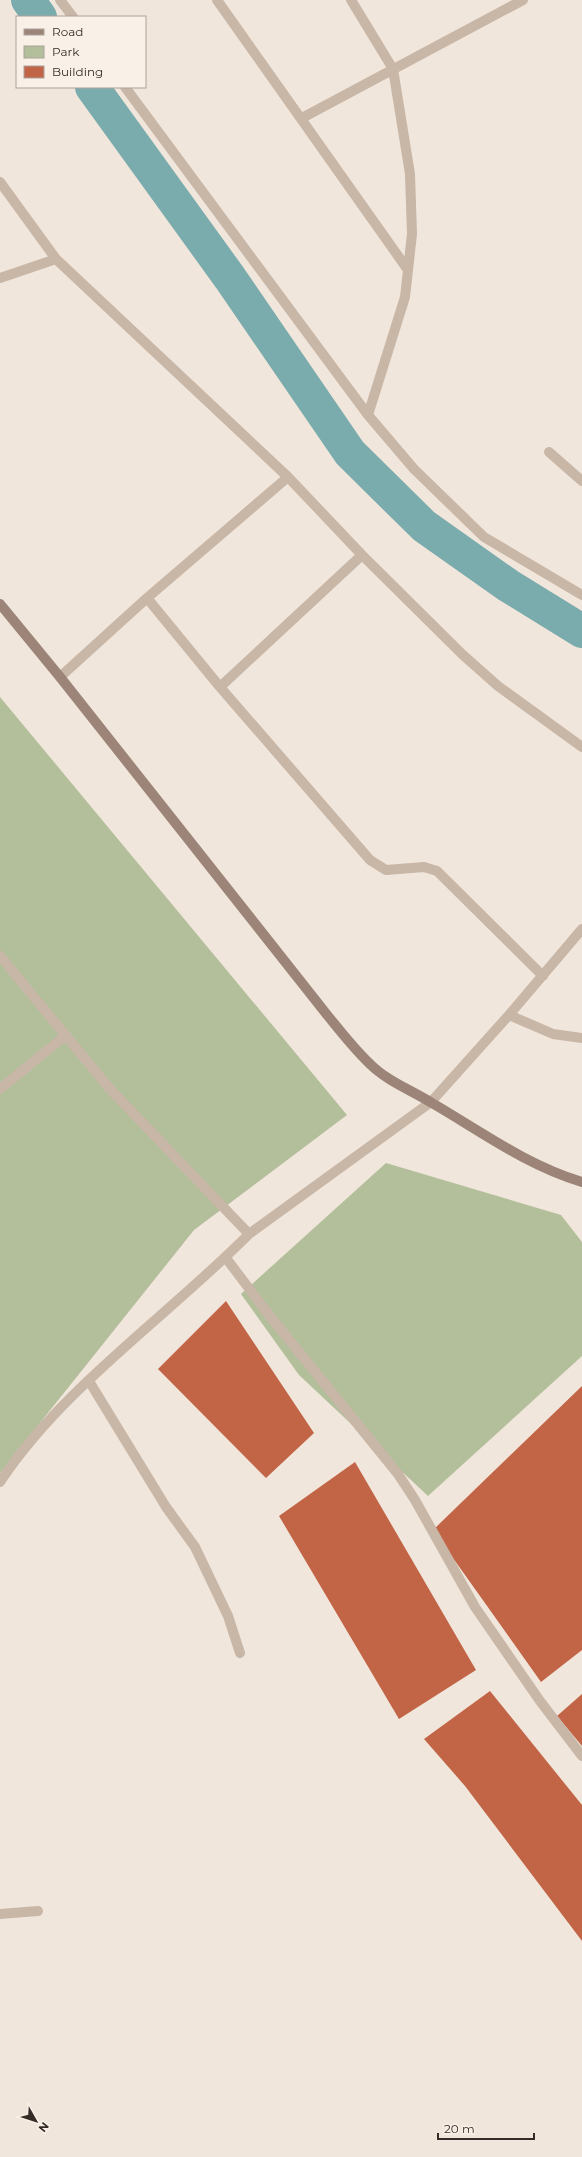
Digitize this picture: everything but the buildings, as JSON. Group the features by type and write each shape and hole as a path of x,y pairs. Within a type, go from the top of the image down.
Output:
{"street":[{"path":"60,0 72,16"},
{"path":"217,0 302,118 408,270"},
{"path":"351,0 393,70 410,174 412,234 404,297 398,321 368,415"},
{"path":"302,118 523,0"},
{"path":"126,88 368,415 414,468 484,537 582,595"},
{"path":"0,182 56,259 288,477 362,556 463,655 498,686 582,747"},
{"path":"0,278 56,259"},
{"path":"549,452 582,481"},
{"path":"60,677 147,598 288,477"},
{"path":"220,687 362,556"},
{"path":"147,598 220,687 370,860 386,870 424,867 437,871 543,976"},
{"path":"0,604 60,677 346,1038 370,1065 387,1078 431,1102 516,1155 559,1175 582,1182"},
{"path":"0,1482 47,1422 89,1381 226,1258 249,1234 431,1102 509,1015 582,929"},
{"path":"0,956 110,1089 249,1234"},
{"path":"509,1015 553,1034 582,1038"},
{"path":"0,1089 66,1035"},
{"path":"226,1258 269,1315 398,1474 415,1500 475,1607 540,1701 582,1756"},
{"path":"89,1381 166,1506 195,1547 228,1616 240,1653"},
{"path":"0,1914 38,1911"}],"green space":[{"path":"0,697 347,1115 194,1230 0,1473"},
{"path":"386,1163 561,1215 582,1242 582,1356 428,1496 299,1375 241,1294"}],"waterway":[{"path":"28,0 39,16"},
{"path":"93,88 230,278 350,453 424,526 509,586 582,631"}]}
